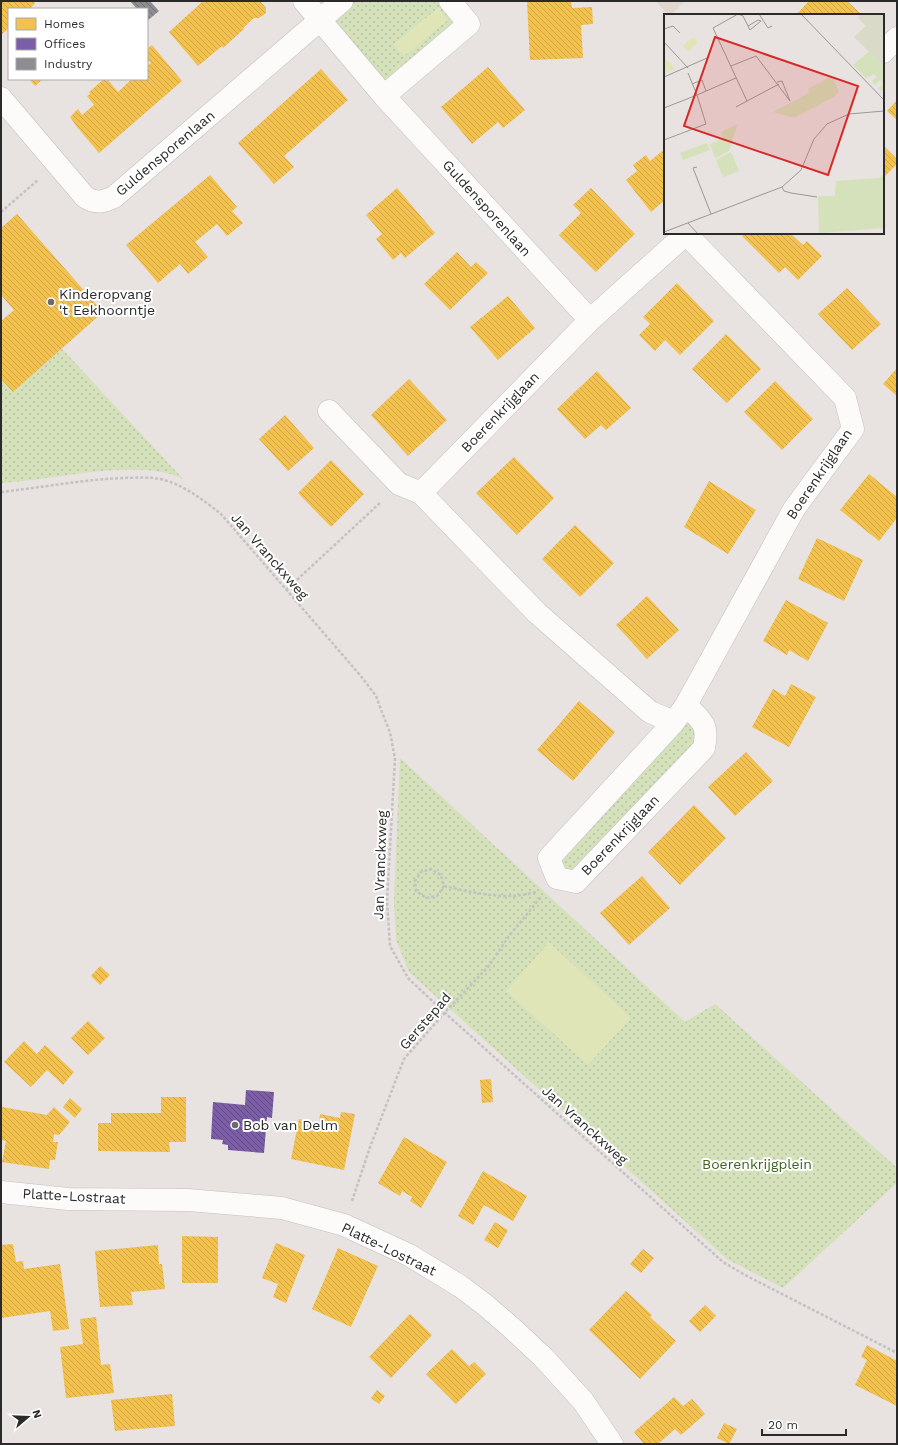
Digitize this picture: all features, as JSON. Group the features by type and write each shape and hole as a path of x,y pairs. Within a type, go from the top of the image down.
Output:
{"street":[{"name":"Guldensporenlaan","path":"304,1 384,96 590,320"},
{"name":"Guldensporenlaan","path":"1,98 85,198 97,202 114,197 342,1"},
{"path":"384,96 469,24 450,1"},
{"path":"884,51 897,38"},
{"name":"Boerenkrijglaan","path":"421,493 590,320 686,234"},
{"name":"Boerenkrijglaan","path":"329,411 399,484 421,493 537,613 650,712 680,714 704,724 707,735 704,748 576,882 553,883 549,858 659,739 680,714 794,509 853,429 845,398 688,234"},
{"path":"650,712 659,739"},
{"name":"Platte-Lostraat","path":"1,1192 68,1199 188,1200 282,1208 344,1226 378,1240 428,1266 460,1286 484,1304 514,1330 543,1357 583,1402 612,1444"}],"path":[{"path":"1,212 57,164"},
{"name":"Jan Vranckxweg","path":"1,492 86,481 124,478 155,478 180,486 200,497 221,514 360,675 376,696 390,732 395,759 387,902 390,946 408,978 445,1013 723,1262 745,1275 897,1353"},
{"path":"286,590 399,484"},
{"path":"431,869 441,875 444,886 437,896 426,898 416,891 415,881 421,872 431,869"},
{"path":"444,886 488,896 510,896 531,893 553,883"},
{"name":"Gerstepad","path":"344,1226 370,1147 404,1059 488,967 509,936 553,883"}],"shaded area":[{"path":"655,1 685,1 672,14 668,14"}],"green space":[{"path":"342,1 450,1 469,24 384,96 320,20"},
{"path":"438,8 448,20 404,56 394,44"},
{"path":"62,349 183,479 162,472 123,470 82,473 1,483 1,379 13,392"},
{"path":"687,724 691,724 700,737 577,871 564,871 559,856"},
{"name":"Boerenkrijgplein","path":"400,758 685,1022 715,1004 897,1168 897,1183 783,1288 727,1259 409,972 396,940 394,903"},
{"path":"549,942 631,1018 588,1065 506,991"}],"building: Homes":[{"path":"1,1 33,1 35,3 31,8 8,8 8,29 1,35"},
{"path":"203,1 260,1 266,8 266,13 259,18 254,18 223,48 222,46 198,66 169,32"},
{"path":"527,1 571,1 572,8 592,7 593,24 581,25 583,58 530,60"},
{"path":"809,1 847,1 861,14 797,14"},
{"path":"152,45 182,81 99,153 70,117 78,109 82,115 94,105 87,96 90,94 89,92 103,80 108,80 118,92 131,80 148,80 148,65 151,63 148,60 148,48"},
{"path":"488,67 525,110 503,128 498,122 472,144 441,107"},
{"path":"321,69 348,100 284,156 294,167 274,184 238,143"},
{"path":"30,80 42,80 35,86"},
{"path":"897,100 897,120 887,111"},
{"path":"884,146 897,159 897,164 884,177"},
{"path":"664,150 664,201 651,212 626,180 637,171 633,165 646,155 650,161"},
{"path":"210,175 237,207 232,211 243,223 227,236 217,224 195,242 208,257 188,274 180,264 158,283 126,245"},
{"path":"397,188 435,233 405,258 401,253 393,260 376,239 382,234 366,215"},
{"path":"591,188 635,234 596,272 559,235 581,213 573,205"},
{"name":"Kinderopvang 't Eekhoorntje","path":"17,214 103,312 13,392 1,379 1,321 14,310 1,295 1,228"},
{"path":"745,234 791,234 803,245 807,241 822,256 798,280 785,267 779,273 742,236"},
{"path":"457,252 471,267 476,262 488,273 450,310 424,284"},
{"path":"677,283 714,321 680,355 665,340 655,351 639,335 650,324 643,317"},
{"path":"847,288 881,324 852,350 818,314"},
{"path":"508,296 535,328 498,360 470,327"},
{"path":"726,334 761,369 727,403 692,369"},
{"path":"897,368 897,396 883,384"},
{"path":"597,371 631,408 606,430 601,425 585,439 557,409"},
{"path":"409,379 447,420 408,456 371,415"},
{"path":"775,381 813,419 782,450 744,412"},
{"path":"285,415 314,448 288,471 259,439"},
{"path":"514,457 554,498 517,535 476,493"},
{"path":"331,460 364,494 331,527 298,493"},
{"path":"869,474 897,497 897,518 879,541 840,510"},
{"path":"709,481 756,510 728,554 684,527"},
{"path":"575,525 614,563 580,597 542,559"},
{"path":"817,538 863,560 844,601 798,579"},
{"path":"647,596 679,630 647,659 616,625"},
{"path":"786,600 828,623 808,661 789,650 787,655 763,641"},
{"path":"791,684 816,697 789,747 752,727 773,689 785,696"},
{"path":"579,701 615,732 573,781 537,750"},
{"path":"746,752 773,781 735,816 708,787"},
{"path":"694,805 726,838 680,885 648,852"},
{"path":"642,876 670,908 629,945 600,913"},
{"path":"100,966 110,975 100,985 91,976"},
{"path":"88,1021 105,1038 88,1055 71,1038"},
{"path":"24,1041 37,1054 45,1045 74,1072 63,1085 47,1070 31,1087 4,1062"},
{"path":"491,1079 493,1102 482,1103 480,1080"},
{"path":"161,1097 186,1097 186,1142 169,1142 170,1152 98,1151 98,1123 111,1123 111,1113 161,1113"},
{"path":"70,1098 82,1109 75,1118 63,1107"},
{"path":"2,1107 47,1115 54,1107 70,1122 59,1135 54,1134 53,1142 58,1142 55,1160 50,1160 49,1169 2,1162 6,1141 1,1140"},
{"path":"341,1112 355,1114 344,1170 291,1159 299,1119 319,1123 320,1114 340,1118"},
{"path":"404,1137 447,1162 421,1208 410,1201 412,1197 402,1191 400,1196 378,1183"},
{"path":"483,1171 527,1196 513,1221 484,1205 473,1225 458,1216"},
{"path":"495,1222 508,1230 498,1248 484,1240"},
{"path":"182,1236 218,1237 218,1283 182,1283"},
{"path":"276,1243 305,1255 286,1303 273,1297 278,1284 262,1278"},
{"path":"13,1244 16,1262 23,1261 24,1269 60,1264 69,1329 53,1331 50,1311 1,1318 1,1245"},
{"path":"158,1245 159,1264 162,1264 165,1289 131,1292 133,1305 100,1307 95,1251"},
{"path":"338,1248 378,1266 351,1327 312,1309"},
{"path":"643,1249 654,1258 641,1273 630,1264"},
{"path":"626,1291 652,1315 650,1317 676,1341 640,1379 589,1330"},
{"path":"705,1305 716,1316 700,1332 689,1321"},
{"path":"410,1314 432,1335 391,1378 369,1357"},
{"path":"96,1317 101,1365 110,1364 114,1393 66,1398 60,1347 83,1344 80,1319"},
{"path":"867,1345 897,1361 897,1406 855,1385 867,1360 861,1357"},
{"path":"452,1349 469,1366 474,1362 486,1374 456,1404 426,1374"},
{"path":"377,1390 385,1396 379,1404 371,1398"},
{"path":"172,1394 175,1426 115,1431 111,1400"},
{"path":"674,1397 683,1406 692,1399 705,1414 681,1435 675,1429 658,1444 644,1444 634,1432"},
{"path":"724,1423 737,1429 729,1444 717,1438"}],"building: Offices":[{"path":"246,1090 274,1092 272,1118 267,1117 264,1153 228,1150 228,1145 222,1144 223,1140 211,1139 213,1102 245,1105"}],"building: Industry":[{"path":"130,1 150,1 159,11 148,20 148,8 136,8"}],"place":[{"name":"Kinderopvang 't Eekhoorntje","path":"51,302"},
{"name":"Bob van Delm","path":"235,1125"}]}
